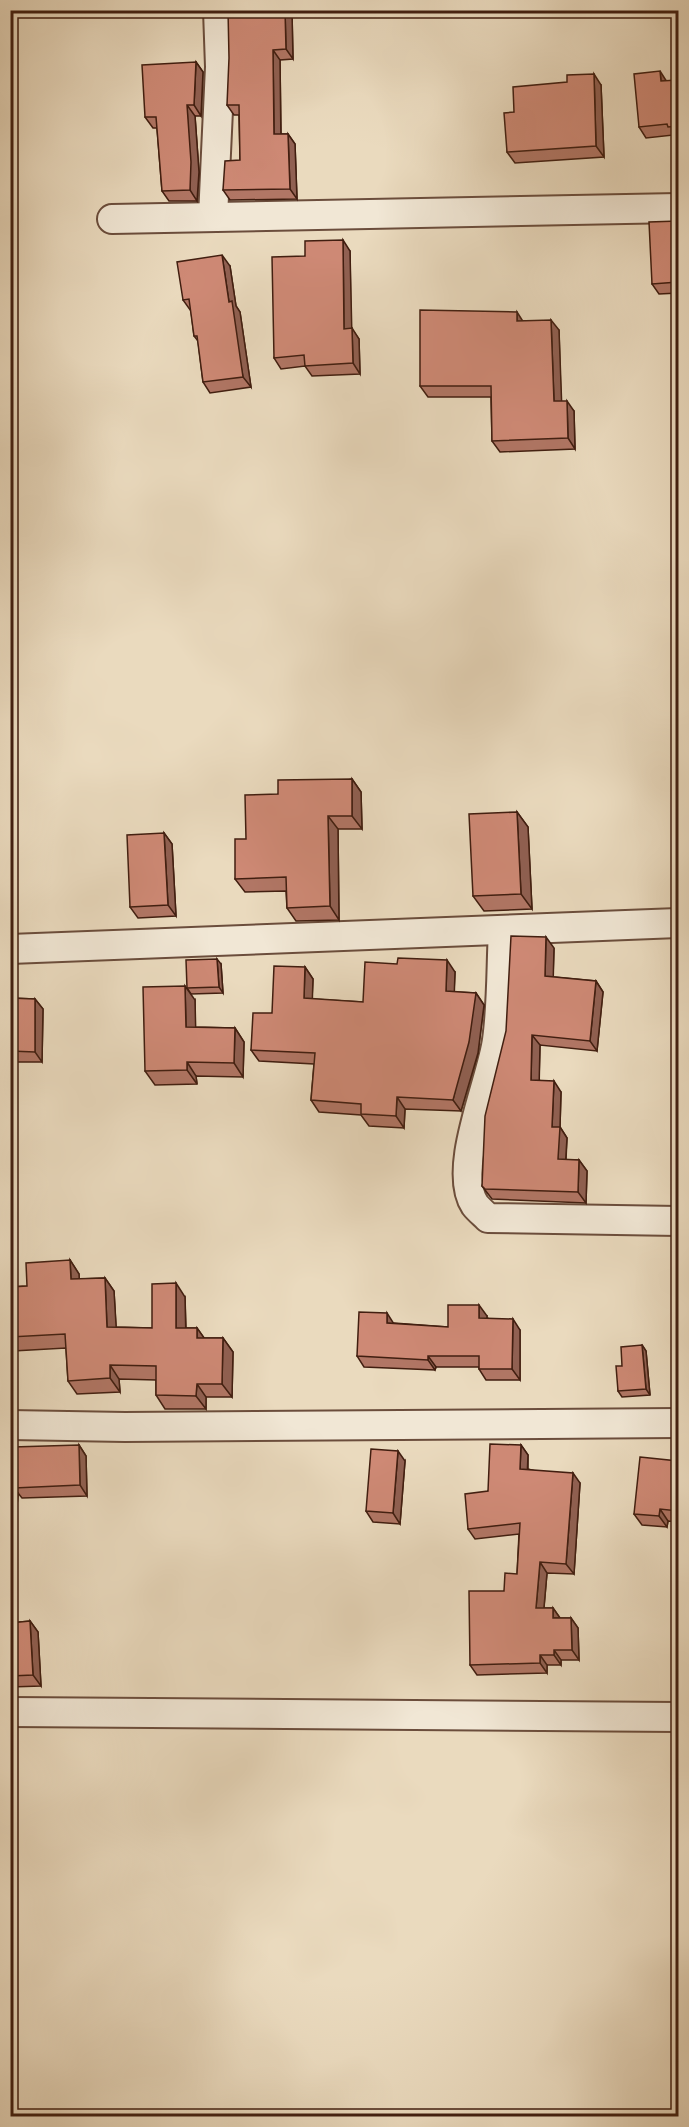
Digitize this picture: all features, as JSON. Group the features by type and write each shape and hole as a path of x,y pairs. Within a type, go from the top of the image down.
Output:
{"street":[{"path":"213,217 220,67 218,10"},
{"path":"112,219 678,208"},
{"path":"10,949 678,923"},
{"path":"503,930 497,1041 483,1092 468,1167 469,1189 475,1205 488,1218 678,1221"},
{"path":"10,1425 125,1427 678,1423"},
{"path":"10,1712 678,1717"}],"building":[{"path":"228,10 285,10 286,49 273,50 274,134 288,134 290,189 223,190 225,161 240,160 239,105 227,105"},
{"path":"196,62 194,105 187,105 191,162 190,190 162,191 156,117 145,117 142,65"},
{"path":"660,71 661,81 678,80 678,126 668,127 667,124 639,127 634,74"},
{"path":"594,74 596,146 507,152 504,113 514,112 513,87 567,82 567,75"},
{"path":"678,221 678,282 652,284 649,222"},
{"path":"343,240 344,329 352,328 353,363 305,366 304,355 274,358 272,257 305,256 305,241"},
{"path":"222,255 229,302 232,301 243,377 203,382 189,299 183,300 177,262"},
{"path":"420,310 517,312 517,321 551,320 554,401 567,401 568,438 492,441 491,386 420,386"},
{"path":"352,779 352,816 328,816 330,906 287,908 286,877 235,879 235,839 246,839 245,795 278,794 278,780"},
{"path":"517,812 521,894 473,896 469,814"},
{"path":"164,833 168,905 130,907 127,835"},
{"path":"511,936 546,937 545,976 596,981 590,1041 532,1035 531,1080 554,1081 552,1127 560,1127 558,1159 579,1160 578,1192 485,1189 482,1186 485,1116 506,1031"},
{"path":"398,958 447,960 446,991 476,993 469,1042 453,1100 397,1097 396,1116 361,1114 361,1104 311,1100 315,1053 251,1050 253,1013 272,1013 274,966 305,967 304,998 363,1002 365,962 397,964"},
{"path":"217,959 219,987 187,988 186,960"},
{"path":"185,986 186,1027 235,1028 234,1063 187,1062 187,1070 145,1071 143,987"},
{"path":"10,998 35,999 35,1052 10,1051"},
{"path":"70,1260 71,1279 105,1278 107,1327 152,1328 152,1284 176,1283 176,1328 197,1328 197,1338 223,1338 222,1384 197,1384 196,1396 156,1395 156,1366 110,1365 110,1378 68,1381 65,1334 10,1337 10,1287 27,1286 26,1263"},
{"path":"448,1305 479,1305 479,1318 513,1319 512,1369 479,1369 479,1356 428,1356 428,1360 357,1356 359,1312 387,1313 387,1323 448,1327"},
{"path":"642,1345 646,1389 618,1391 616,1366 622,1366 621,1347"},
{"path":"490,1444 521,1445 520,1469 573,1473 566,1564 540,1562 536,1608 553,1608 553,1618 571,1618 572,1650 554,1650 554,1655 540,1655 540,1663 470,1665 469,1591 504,1591 505,1573 517,1574 520,1523 468,1529 465,1494 488,1491"},
{"path":"79,1445 80,1485 14,1488 13,1447"},
{"path":"371,1449 398,1451 393,1513 366,1511"},
{"path":"640,1457 678,1461 678,1511 660,1509 659,1516 634,1514"},
{"path":"30,1621 33,1675 10,1676 10,1623"}]}
